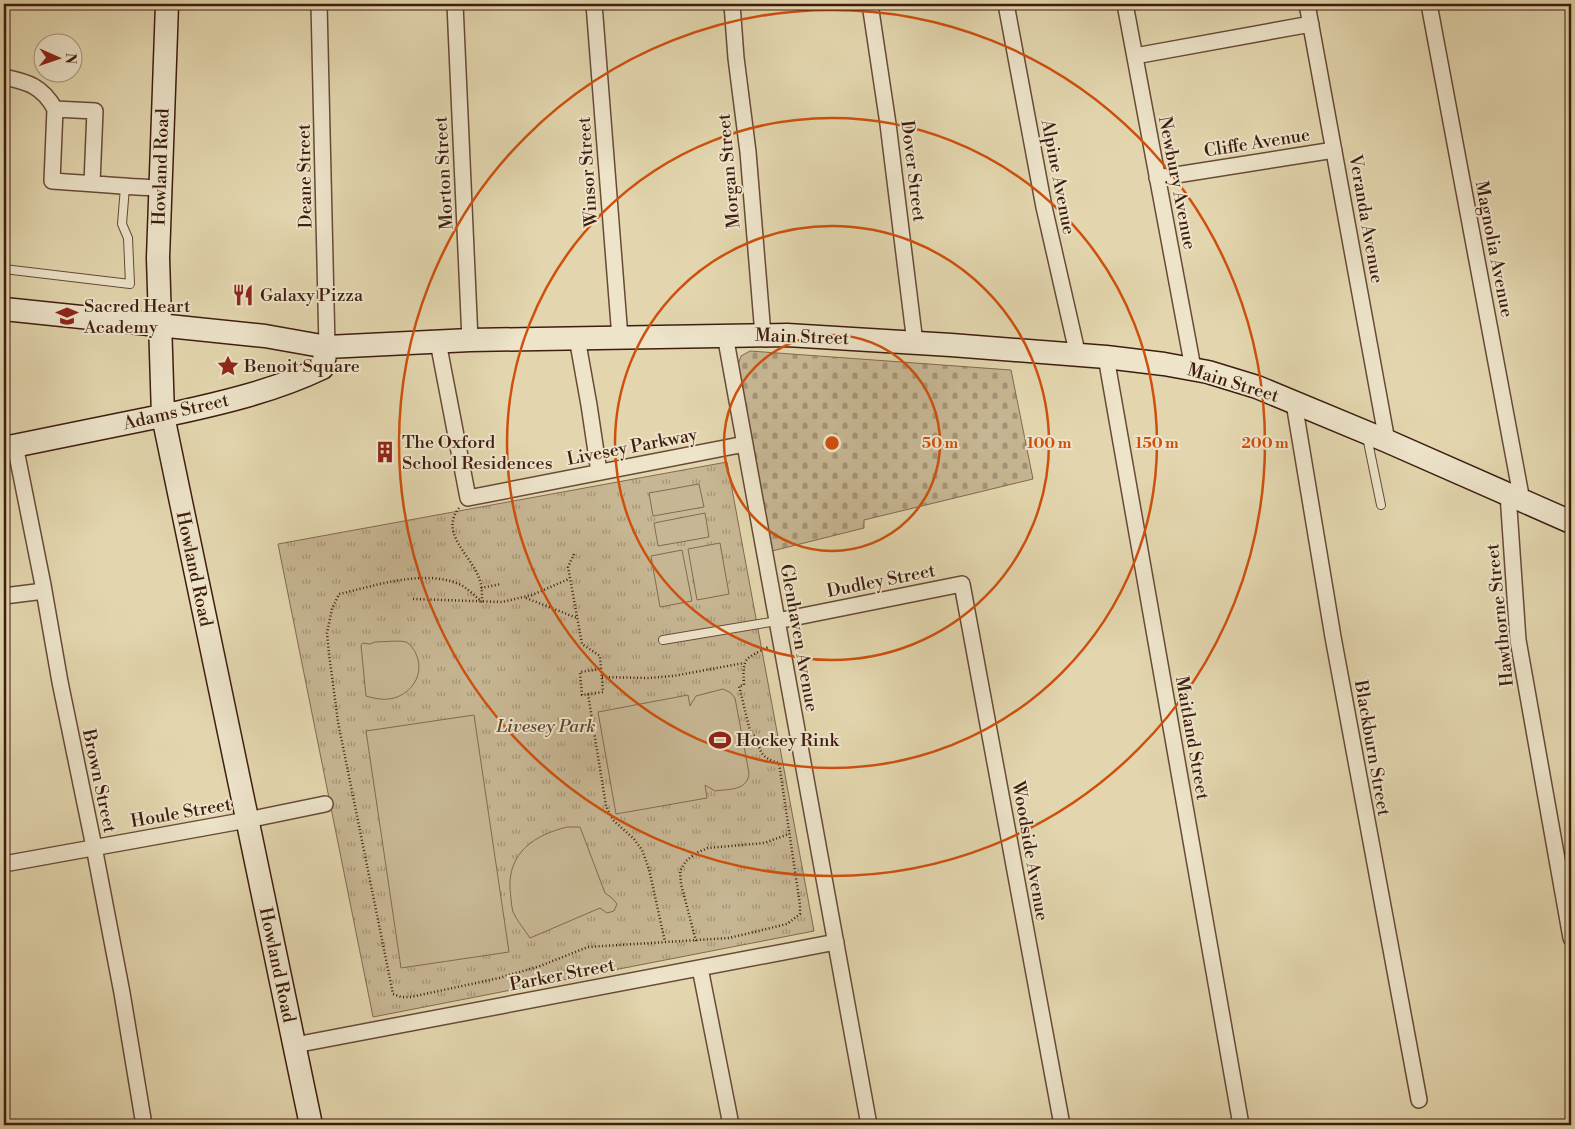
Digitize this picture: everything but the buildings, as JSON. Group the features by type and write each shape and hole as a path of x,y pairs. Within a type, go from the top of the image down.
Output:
{"main road":[{"name":"Howland Road","path":"167,4 158,258 163,416 311,1125"},
{"name":"Main Street","path":"4,309 265,336 328,347 470,340 763,335 916,343 1106,357 1193,368 1238,380 1294,402 1571,522"},
{"name":"Adams Street","path":"10,447 163,416 226,401 301,378 322,368 328,347"}],"street":[{"name":"Deane Street","path":"320,4 328,347"},
{"name":"Morton Street","path":"455,4 470,340"},
{"name":"Winsor Street","path":"594,4 620,338"},
{"name":"Morgan Street","path":"732,4 736,58 748,152 763,335"},
{"name":"Dover Street","path":"870,4 888,124 916,343"},
{"name":"Alpine Avenue","path":"1006,4 1044,207 1078,356"},
{"name":"Newbury Avenue","path":"1125,4 1193,368"},
{"name":"Veranda Avenue","path":"1307,4 1334,150 1377,437"},
{"name":"Magnolia Avenue","path":"1429,4 1515,497"},
{"path":"1135,56 1311,24"},
{"path":"4,77 19,79 33,85 49,98 55,109 52,181 160,188"},
{"path":"55,109 95,111 92,183"},
{"name":"Cliffe Avenue","path":"1157,178 1334,150"},
{"name":"Glenhaven Avenue","path":"725,335 869,1125"},
{"path":"577,338 599,472"},
{"path":"438,342 468,498"},
{"name":"Maitland Street","path":"1106,357 1241,1125"},
{"name":"Blackburn Street","path":"1294,402 1330,620 1419,1100"},
{"name":"Livesey Parkway","path":"468,498 745,444"},
{"name":"Brown Street","path":"10,447 44,591 60,682 122,993 144,1125"},
{"name":"Hawthorne Street","path":"1515,497 1518,640 1571,938"},
{"name":"Dudley Street","path":"778,626 962,584"},
{"name":"Woodside Avenue","path":"962,584 1062,1125"},
{"path":"4,596 44,591"},
{"name":"Houle Street","path":"4,864 325,804"},
{"name":"Parker Street","path":"295,1045 836,942"},
{"path":"700,968 731,1125"}],"lane":[{"path":"4,269 130,284 128,238 122,224 125,187"},
{"path":"1377,437 1381,505"},
{"path":"662,640 778,626"}],"path":[{"path":"468,498 454,514 452,522 454,536 479,576 482,588 482,602"},
{"path":"574,554 569,563 569,579 582,644 600,656 604,692 582,695 580,672 601,669"},
{"path":"482,602 463,586 451,581 415,578 339,594 332,610 327,633 338,722 393,994 401,997 411,997 499,978 540,966 588,947 729,938 787,924 796,918 800,914 800,905 778,763 765,758 760,751 756,736 751,734 739,686 744,685 744,663"},
{"path":"412,600 502,602 525,597 569,579"},
{"path":"482,588 501,584"},
{"path":"525,597 577,618"},
{"path":"602,677 648,678 673,676 744,663 750,656 768,647 766,635 778,626"},
{"path":"588,694 606,806 613,820 634,839 642,850 649,869 665,942"},
{"path":"696,941 681,884 680,871 686,861 708,848 764,842 789,834"}],"green space":[{"path":"750,351 1011,370 1033,479 864,520 864,528 772,551 738,365 741,356"},
{"name":"Livesey Park","path":"727,462 814,931 373,1017 278,544"},
{"path":"699,484 704,507 653,516 649,493"},
{"path":"705,513 709,537 658,546 654,523"},
{"path":"720,543 729,594 697,600 688,549"},
{"path":"682,550 692,601 660,607 651,556"},
{"path":"375,642 406,642 416,654 419,667 416,679 409,690 397,697 382,699 366,696 361,645 363,643 370,644"},
{"path":"723,689 731,693 735,698 749,773 745,783 736,788 715,791 705,785 707,798 616,814 598,712 688,695 690,706 696,696"},
{"path":"474,715 509,952 401,968 366,731"},
{"path":"567,827 580,827 605,893 617,904 614,911 607,913 600,908 530,938 512,909 510,889 514,865 519,855 534,840 555,830"}],"place":[{"name":"Galaxy Pizza","path":"243,295"},
{"name":"Sacred Heart Academy","path":"67,316"},
{"name":"Benoit Square","path":"228,366"},
{"name":"The Oxford School Residences","path":"385,452"},
{"name":"Hockey Rink","path":"720,740"}]}
